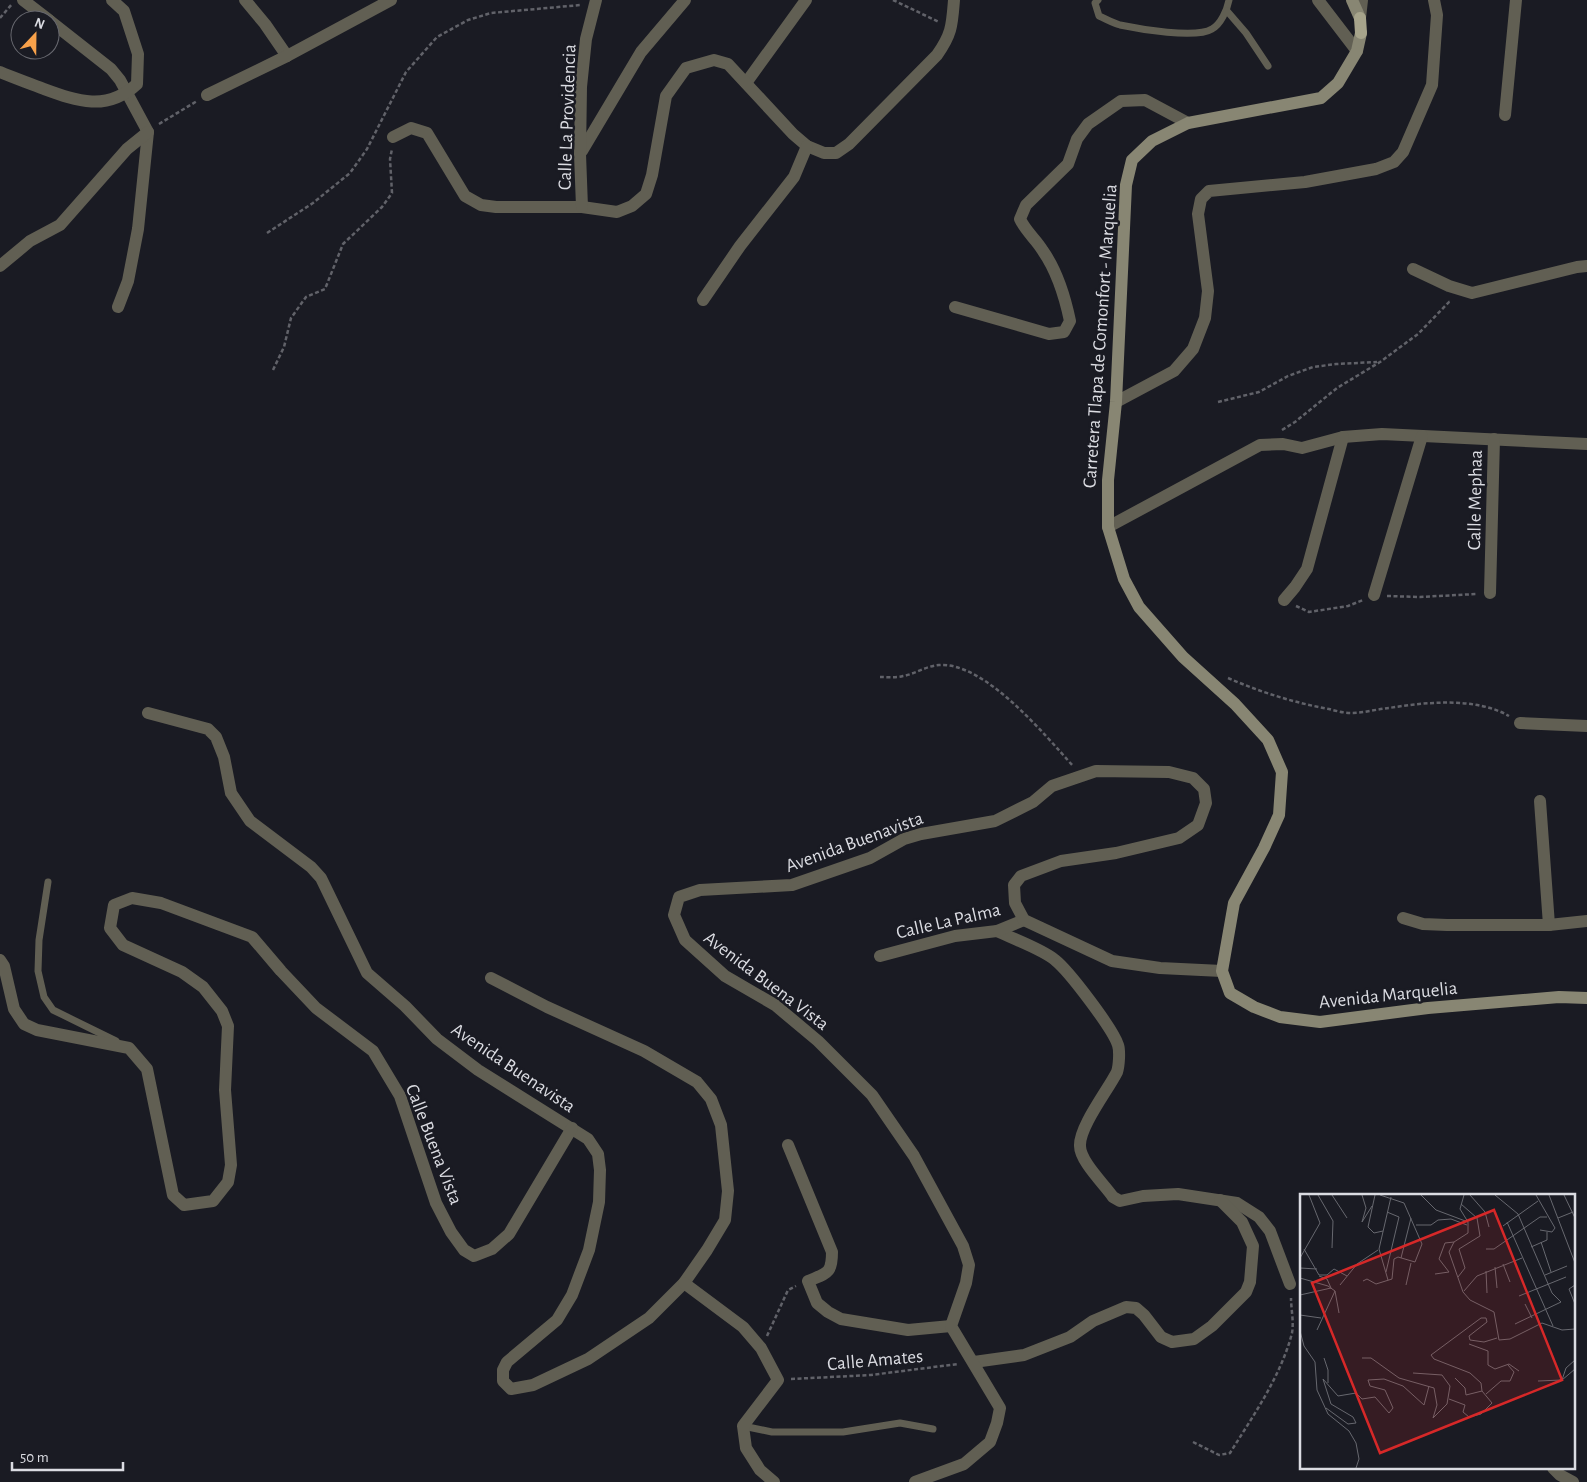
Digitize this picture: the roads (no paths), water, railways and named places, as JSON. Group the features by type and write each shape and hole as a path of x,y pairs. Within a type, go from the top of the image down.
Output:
{"main road":[{"path":"1352,0 1360,18"},
{"name":"Carretera Tlapa de Comonfort - Marquelia","path":"1108,527 1108,480 1116,402 1126,185 1132,160 1152,141 1188,123 1321,98 1338,83 1357,51 1361,33 1360,18"},
{"path":"1108,527 1124,579 1139,607 1183,657 1235,704 1268,740 1282,772 1279,815 1264,848 1234,903 1222,971"},
{"name":"Avenida Marquelia","path":"1222,971 1230,993 1254,1007 1280,1017 1320,1022 1437,1008 1559,997 1587,998"}],"street":[{"path":"23,0 36,10"},
{"path":"0,72 77,100 103,102 127,94 137,84 138,54 127,17 124,11 112,0"},
{"path":"245,0 265,24 287,56"},
{"path":"207,95 287,56 391,0"},
{"path":"580,154 641,52 685,0"},
{"path":"746,83 806,0"},
{"path":"393,138 411,128 427,133 465,196 481,205 582,207 618,212 632,206 646,194 652,175 666,96 686,68 714,60 728,64 793,134 807,146 824,153 836,153 849,144 937,55 946,42 952,28 954,0"},
{"path":"1318,0 1357,51"},
{"path":"1360,18 1362,0"},
{"path":"1116,402 1174,370 1193,349 1205,318 1208,291 1198,214 1201,199 1209,191 1305,182 1376,168 1394,162 1403,152 1432,85 1437,15 1434,0"},
{"path":"1505,116 1516,0"},
{"name":"Calle La Providencia","path":"582,207 580,154 581,87 586,39 596,2"},
{"path":"60,29 111,68 148,132 138,229 128,281 118,307"},
{"path":"955,307 1049,334 1064,332 1070,321 1064,294 1043,250 1026,231 1020,219 1026,205 1068,164 1077,139 1088,124 1121,101 1145,100 1188,123"},
{"path":"0,266 30,241 60,225 126,149 148,132"},
{"path":"703,300 740,246 794,177 807,146"},
{"path":"1413,268 1450,286 1472,293 1587,266"},
{"path":"1108,527 1260,445 1283,444 1302,448 1343,438 1382,434 1587,444"},
{"path":"1374,595 1422,436"},
{"path":"1284,600 1307,569 1343,438"},
{"name":"Calle Mephaa","path":"1490,593 1494,439"},
{"name":"Avenida Buenavista","path":"148,713 208,729 216,737 224,757 231,793 250,821 311,867 321,878 368,974 437,1039 478,1070 588,1139 598,1154 600,1170 599,1202 589,1250 572,1295 557,1320 508,1362 503,1370 503,1381 511,1389 533,1385 588,1359 649,1318 684,1283"},
{"path":"1520,723 1587,726"},
{"name":"Avenida Buenavista","path":"679,897 700,890 792,885 870,858 904,839 921,834 994,821 1033,802 1052,786 1096,772 1169,772 1193,778 1204,789 1206,803 1198,825 1179,838 1116,853 1062,861 1022,876 1014,886 1015,903 1024,920"},
{"path":"1540,800 1549,925"},
{"name":"Avenida Buena Vista","path":"679,897 674,915 685,940 725,976 775,1005 818,1041 872,1095 914,1156 963,1246 969,1265 966,1283 951,1326"},
{"name":"Calle Buena Vista","path":"129,1048 148,1070 173,1195 184,1205 213,1200 228,1182 231,1165 225,1090 228,1026 222,1011 203,987 182,972 123,945 110,928 114,904 132,898 161,903 252,938 280,971 316,1008 373,1051 400,1096 440,1210 451,1232 464,1250 474,1256 492,1249 509,1234 572,1128"},
{"path":"1403,918 1423,924 1549,925 1587,921"},
{"path":"1024,920 1112,962 1160,968 1222,971"},
{"name":"Calle La Palma","path":"880,956 955,936 996,931 1024,920"},
{"path":"996,931 1056,960 1109,1028 1119,1046 1118,1070 1082,1133 1080,1146 1082,1156 1113,1197 1120,1200 1143,1196 1178,1194 1237,1203 1259,1217 1270,1231 1290,1284"},
{"path":"0,960 4,966 14,1009 24,1024 37,1030 129,1048"},
{"path":"492,978 547,1007 644,1051 697,1082 711,1099 721,1125 728,1191 725,1220 684,1283 743,1327 761,1348 778,1380 743,1426 746,1448 760,1470 774,1482"},
{"path":"788,1145 832,1252 832,1265 827,1273 808,1281 817,1303 841,1319 908,1330 951,1326 1000,1408 990,1442 964,1464 915,1482"},
{"path":"974,1362 1024,1355 1070,1337 1092,1321 1126,1307 1136,1308 1144,1314 1161,1336 1172,1342 1194,1340 1212,1326 1246,1292 1250,1282 1253,1246 1242,1222 1220,1200"},
{"path":"1555,1470 1573,1482"}],"lane":[{"path":"1098,0 1095,3 1099,16 1118,25 1150,31 1202,34 1214,28 1226,10 1229,0"},
{"path":"1226,10 1246,33 1268,66"},
{"path":"48,882 39,940 38,971 44,997 53,1010 129,1048"},
{"path":"743,1426 772,1432 843,1432 900,1423 933,1429"}]}
